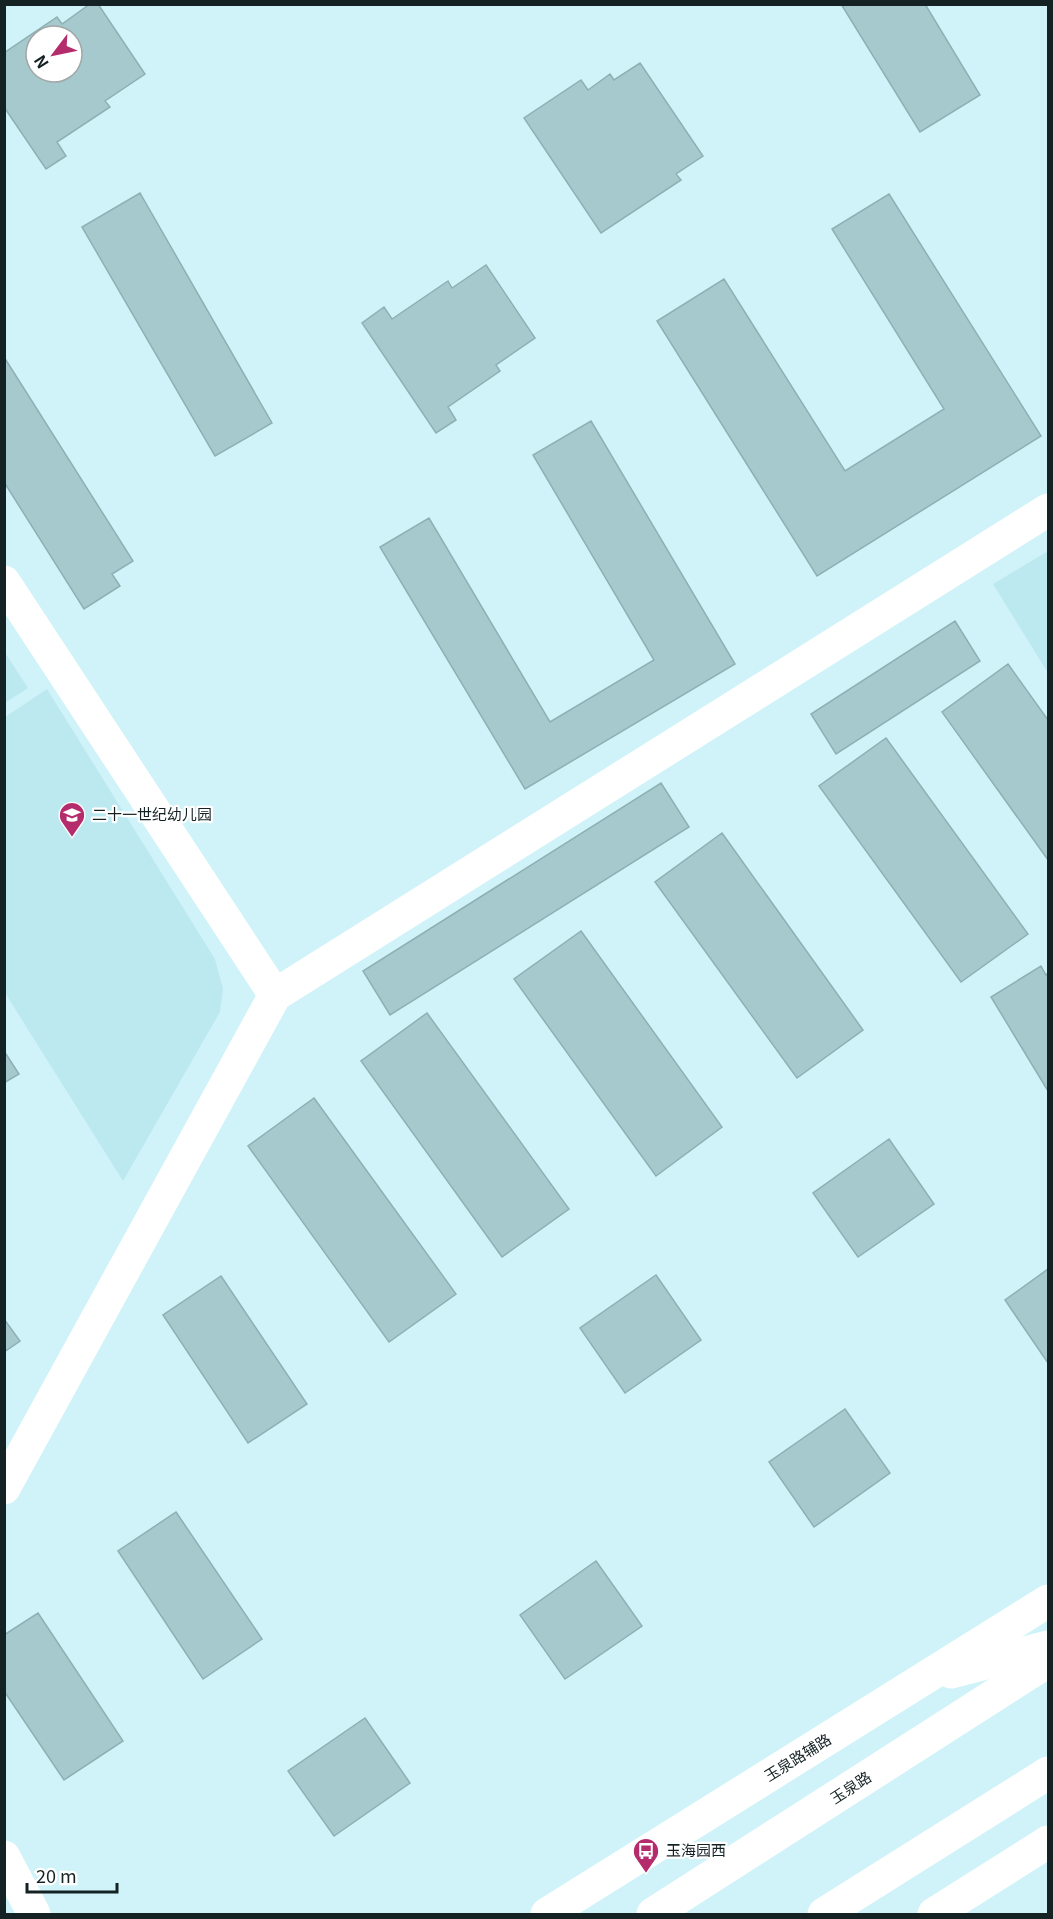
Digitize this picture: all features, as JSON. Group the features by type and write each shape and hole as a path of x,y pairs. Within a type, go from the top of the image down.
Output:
{"street":[{"path":"4,1488 275,995 1048,510"},
{"path":"4,582 275,995"},
{"name":"玉泉路辅路","path":"548,1914 1048,1601"},
{"path":"922,1679 1048,1647"},
{"name":"玉泉路","path":"653,1914 1048,1661"},
{"path":"824,1914 1048,1773"},
{"path":"934,1914 1048,1842"},
{"path":"4,1857 33,1914"}],"shaded area":[{"path":"1048,551 1048,673 993,584"},
{"path":"4,651 28,688 5,703 4,703"},
{"name":"二十一世纪幼儿园","path":"47,689 215,959 223,989 220,1012 123,1181 5,993 5,717"}],"building":[{"path":"90,4 98,4 145,74 105,101 110,107 57,142 66,156 46,169 4,107 4,53 24,39 24,84 84,84 84,24 62,24"},
{"path":"841,4 925,4 980,95 920,132"},
{"path":"57,17 62,24 47,24"},
{"path":"640,63 703,156 676,174 681,180 601,233 524,118 581,80 588,90 610,74 614,80"},
{"path":"140,193 272,423 215,456 82,227"},
{"path":"889,194 1041,436 817,576 657,321 724,279 845,471 944,409 832,229"},
{"path":"486,265 535,338 496,365 500,371 448,407 456,420 436,433 362,323 384,307 392,319 448,281 452,288"},
{"path":"4,357 133,561 112,574 120,586 84,609 4,482"},
{"path":"591,421 735,664 525,789 380,547 429,518 550,722 654,660 533,455"},
{"path":"955,621 980,661 836,754 811,714"},
{"path":"1008,664 1048,720 1048,860 942,712"},
{"path":"886,738 1028,934 961,982 819,786"},
{"path":"661,783 689,827 390,1015 363,971"},
{"path":"722,833 863,1030 797,1078 655,882"},
{"path":"581,931 722,1127 656,1176 514,979"},
{"path":"1041,966 1046,975 1048,973 1048,1091 991,997"},
{"path":"427,1013 569,1209 502,1257 361,1061"},
{"path":"4,1051 19,1074 4,1083"},
{"path":"314,1098 456,1294 389,1342 248,1146"},
{"path":"889,1139 934,1204 858,1257 813,1193"},
{"path":"1048,1269 1048,1363 1005,1300"},
{"path":"656,1275 701,1340 625,1393 580,1328"},
{"path":"221,1276 307,1404 248,1443 163,1315"},
{"path":"4,1319 20,1341 4,1352"},
{"path":"845,1409 890,1473 814,1527 769,1462"},
{"path":"176,1512 262,1639 203,1679 118,1551"},
{"path":"596,1561 642,1626 565,1679 520,1615"},
{"path":"38,1613 123,1741 64,1780 4,1691 4,1635"},
{"path":"365,1718 410,1783 334,1836 288,1771"}],"place":[{"name":"二十一世纪幼儿园","path":"72,838"},
{"name":"玉海园西","path":"646,1874"}]}
